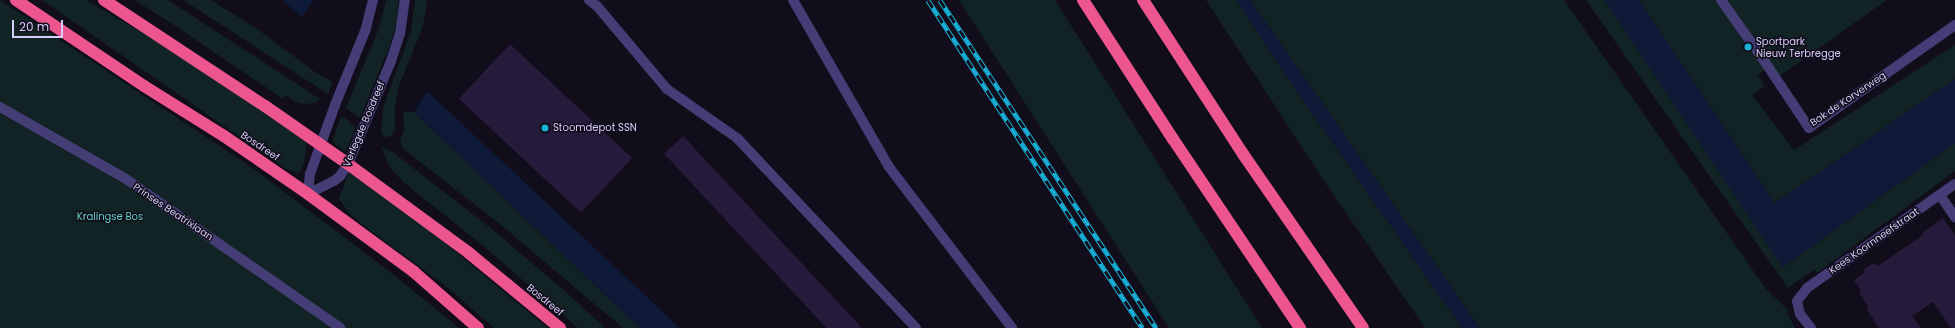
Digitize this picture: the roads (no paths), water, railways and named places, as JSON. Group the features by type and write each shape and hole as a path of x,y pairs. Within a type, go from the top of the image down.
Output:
{"highway":[{"name":"Bosdreef","path":"16,0 144,86 224,136 308,194 414,272 478,328"},
{"name":"Bosdreef","path":"104,0 265,106 348,164 469,254 560,328"},
{"path":"1083,0 1173,139 1300,328"},
{"path":"1143,0 1243,154 1363,328"}],"street":[{"path":"308,194 310,174 365,30 373,0"},
{"name":"Verlegde Bosdreef","path":"308,194 334,181 340,176 348,164 391,61 400,34 405,0"},
{"path":"589,0 597,6 667,89 738,138 916,328"},
{"path":"793,0 889,167 1012,328"},
{"name":"Bok de Korverweg","path":"1721,0 1809,128 1955,25"},
{"name":"Prinses Beatrixlaan","path":"0,107 126,180 340,328"},
{"name":"Kees Koornneefstraat","path":"1811,328 1800,314 1798,301 1807,288 1955,184"},
{"path":"1940,195 1955,217"}],"water":[{"path":"282,0 314,0 302,17"},
{"path":"1237,0 1250,0 1480,328 1462,328 1282,70"},
{"path":"1605,0 1639,0 1775,203 1955,79 1955,143 1783,267"},
{"path":"427,91 679,328 640,328 414,112"}],"railway":[{"path":"928,0 1143,328"},
{"path":"940,0 1156,328"}],"place":[{"name":"Sportpark Nieuw Terbregge","path":"1748,47"},
{"name":"Stoomdepot SSN","path":"545,128"}],"park label":[{"name":"Kralingse Bos","path":"110,217"}]}
